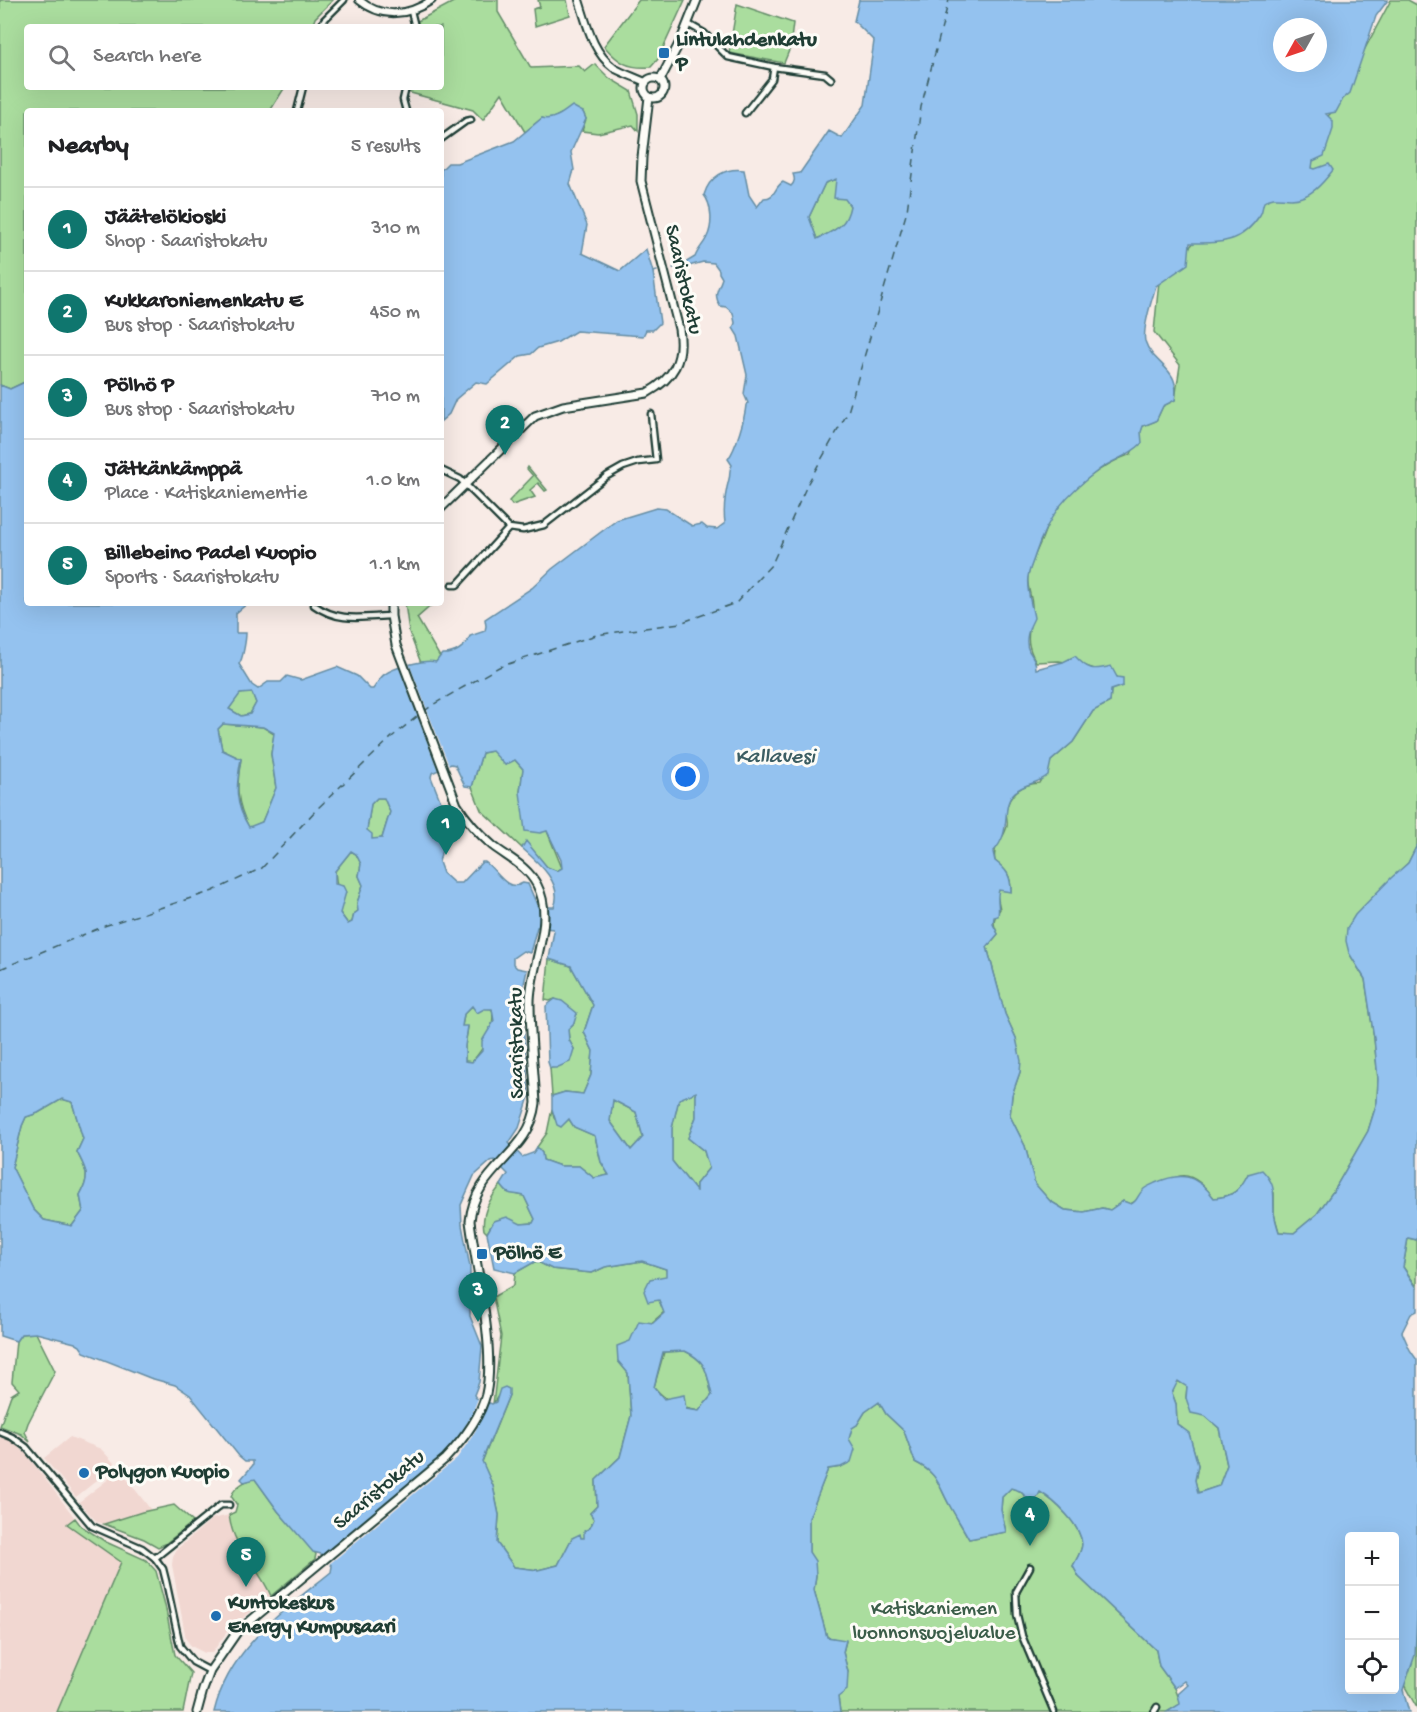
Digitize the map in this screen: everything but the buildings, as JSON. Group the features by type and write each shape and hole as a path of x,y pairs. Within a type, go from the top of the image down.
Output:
{"main road":[{"path":"660,80 688,24 697,0"},
{"path":"654,77 660,80 663,92 656,98 649,97 644,90 645,82 654,77"},
{"name":"Saaristokatu","path":"444,505 535,416 563,406 647,393 659,386 671,374 677,363 681,349 679,329 641,181 649,97"},
{"name":"Saaristokatu","path":"197,1712 210,1671 237,1632 457,1447 477,1416 486,1394 488,1363 486,1331 470,1221 471,1208 477,1193 494,1170 520,1143 534,1119 536,1103 530,1002 542,934 543,903 538,886 528,872 518,862 494,847 472,826 452,795 396,645 391,606"}],"street":[{"path":"322,24 344,0"},
{"path":"359,0 373,9 386,13 411,12 432,0"},
{"path":"579,0 593,42 605,59 622,72 645,82"},
{"path":"411,12 414,24"},
{"path":"688,24 704,33 728,57 774,67 825,74 831,79"},
{"path":"745,113 772,79 774,67"},
{"path":"298,108 302,90"},
{"path":"405,90 403,100 405,108"},
{"path":"444,137 471,120"},
{"path":"444,471 465,484 510,528 531,530 544,525 598,482 622,467 656,460 651,414"},
{"path":"452,585 458,585 510,528"},
{"path":"315,606 324,613 340,618 391,616"},
{"path":"0,1432 26,1447 92,1526 142,1548 155,1558 163,1569 180,1646 193,1662 210,1671"},
{"path":"155,1558 221,1505 229,1505"},
{"path":"1030,1567 1016,1592 1017,1615 1022,1636 1054,1712"}],"shaded area":[{"path":"0,1437 11,1441 25,1453 75,1518 68,1524 121,1562 57,1712 0,1712"},
{"path":"70,1437 101,1449 116,1465 76,1497 44,1458"},
{"path":"120,1470 151,1510 104,1524 97,1522 79,1502"},
{"path":"229,1515 231,1528 241,1551 264,1581 271,1596 229,1629 212,1653 205,1653 191,1646 186,1639 172,1565 173,1556 177,1549 212,1519"}],"green space":[{"path":"0,0 333,0 315,18 313,24 24,24 24,90 283,90 272,108 24,108 24,382 10,389 0,385"},
{"path":"457,0 498,0 498,12 531,68 579,66 585,72 595,64 609,78 631,91 638,114 638,131 633,125 598,133 582,131 586,119 583,112 561,114 549,120 542,118 525,132 502,93 483,120 473,110 407,92 408,90 444,90 444,24 416,24 416,22"},
{"path":"538,0 567,0 570,15 535,26 533,9 540,7"},
{"path":"639,0 685,0 658,59 651,67 624,64 604,46"},
{"path":"1391,0 1408,0 1417,5 1417,845 1408,863 1374,896 1349,953 1365,979 1378,1079 1377,1102 1368,1131 1334,1190 1317,1214 1294,1233 1279,1232 1274,1214 1274,1193 1248,1174 1235,1192 1221,1197 1214,1198 1195,1179 1180,1176 1130,1204 1123,1201 1110,1210 1102,1208 1084,1212 1065,1210 1050,1201 1035,1184 1025,1146 1010,1116 1012,1095 1020,1072 1016,1038 1005,1014 987,947 998,934 994,924 1000,909 997,895 999,890 1011,891 1011,886 1008,874 995,861 995,850 1007,826 1006,811 1013,794 1027,785 1039,783 1051,761 1073,742 1093,711 1110,702 1111,690 1117,677 1083,665 1059,661 1036,662 1028,642 1032,604 1028,584 1029,572 1054,512 1079,485 1109,464 1131,454 1143,426 1156,421 1163,406 1175,400 1180,365 1154,332 1159,281 1207,228 1330,114"},
{"path":"737,4 793,23 790,48 784,63 729,53"},
{"path":"836,179 850,206 850,212 840,227 817,239 809,217 825,183"},
{"path":"528,467 547,490 545,491 538,483 530,490 535,497 512,505 509,501 533,476 527,469"},
{"path":"405,606 431,606 417,618 440,657 436,662 421,663 409,632"},
{"path":"252,692 256,703 250,714 241,716 229,709 239,694"},
{"path":"223,724 263,727 274,734 271,754 276,788 262,822 249,828 238,794 241,759 222,750 218,729"},
{"path":"492,751 515,760 523,769 520,792 547,831 562,868 557,871 547,867 526,842 522,848 481,810 472,787 482,753"},
{"path":"377,798 384,798 390,812 382,838 371,840 367,830 371,804"},
{"path":"351,851 356,854 361,864 359,876 363,885 357,903 358,911 354,914 352,922 348,924 340,913 335,871"},
{"path":"549,959 571,966 593,1005 584,1032 593,1051 591,1075 583,1094 565,1092 552,1096 550,1068 561,1064 574,1049 569,1040 568,1029 574,1023 555,999 545,1000"},
{"path":"472,1006 492,1009 493,1016 488,1037 472,1062 465,1061 468,1027 462,1027 464,1014"},
{"path":"696,1092 696,1117 688,1138 704,1151 709,1168 696,1184 696,1191 672,1161 672,1128 679,1098"},
{"path":"62,1099 72,1102 83,1139 77,1152 86,1173 80,1195 83,1211 72,1226 44,1220 33,1209 12,1167 26,1117"},
{"path":"613,1100 636,1112 643,1137 631,1150 610,1121"},
{"path":"552,1109 554,1118 561,1126 569,1119 574,1127 595,1136 601,1162 609,1175 594,1178 579,1166 560,1166 543,1160 542,1153 537,1147 547,1133"},
{"path":"501,1185 507,1192 524,1196 535,1219 533,1223 521,1224 494,1221 487,1233 483,1224 485,1212 490,1200"},
{"path":"1408,1238 1417,1240 1417,1287 1403,1267"},
{"path":"536,1261 552,1269 592,1273 605,1267 642,1261 666,1269 667,1276 659,1300 664,1312 630,1342 618,1361 628,1373 631,1416 620,1457 596,1480 597,1506 590,1513 594,1519 584,1538 581,1539 580,1535 572,1538 558,1565 538,1570 514,1567 497,1543 499,1515 493,1486 482,1462 509,1395 498,1396 493,1404 501,1336 493,1297 514,1285 515,1273"},
{"path":"36,1333 55,1371 28,1423 25,1432 30,1442 21,1434 0,1426 11,1395 19,1390 12,1382 16,1341 21,1334"},
{"path":"685,1351 698,1359 705,1368 712,1395 699,1411 674,1404 654,1387 664,1352"},
{"path":"1177,1381 1187,1386 1186,1398 1219,1428 1227,1465 1219,1486 1198,1493 1195,1481 1198,1465 1189,1434 1177,1424 1176,1404 1172,1393"},
{"name":"Katiskaniemen luonnonsuojelualue","path":"879,1402 886,1414 904,1431 915,1462 929,1471 937,1481 969,1539 1006,1532 1001,1510 1002,1497 1011,1488 1020,1491 1029,1500 1040,1492 1060,1507 1081,1537 1081,1550 1073,1566 1079,1577 1156,1650 1159,1666 1175,1688 1181,1704 1167,1712 840,1712 838,1697 848,1672 843,1652 846,1641 827,1637 814,1590 816,1575 809,1552 809,1517 828,1469 841,1467 852,1427 857,1425 865,1412"},
{"path":"255,1479 278,1511 316,1554 315,1559 271,1596 241,1548 231,1527 229,1515 235,1512 237,1505 231,1496 233,1493 244,1482"},
{"path":"174,1505 193,1522 158,1547 144,1539 104,1524 142,1512"},
{"path":"75,1518 81,1526 106,1542 146,1560 156,1571 175,1655 191,1673 183,1712 57,1712 121,1562 67,1524"},
{"path":"1417,1584 1417,1708 1403,1683"}],"water":[{"name":"Kallavesi","path":"859,0 1388,0 1376,16 1350,93 1343,99 1336,112 1326,114 1333,121 1333,129 1324,156 1313,161 1312,168 1329,164 1333,170 1320,185 1304,196 1291,199 1274,198 1264,202 1261,213 1253,225 1238,237 1221,242 1190,243 1188,264 1156,286 1146,321 1145,341 1174,380 1175,400 1163,406 1156,421 1143,426 1142,443 1137,448 1100,469 1077,487 1052,517 1040,541 1029,572 1028,582 1028,593 1034,618 1027,643 1036,669 1063,662 1075,656 1091,668 1111,666 1117,677 1123,678 1123,686 1111,690 1110,702 1093,711 1073,742 1051,761 1048,775 1019,789 1010,798 1003,835 993,852 995,861 1008,874 1011,892 999,890 998,916 994,917 993,924 998,934 987,947 1005,1014 1016,1038 1021,1061 1020,1072 1012,1095 1010,1116 1025,1146 1035,1184 1050,1201 1065,1210 1084,1212 1102,1208 1110,1210 1123,1201 1133,1203 1144,1189 1155,1183 1181,1176 1201,1184 1214,1198 1221,1197 1235,1192 1248,1174 1262,1170 1272,1185 1274,1212 1279,1232 1294,1233 1317,1214 1334,1190 1368,1131 1377,1102 1378,1079 1374,1038 1365,979 1349,953 1346,941 1347,928 1355,915 1408,863 1417,845 1417,1240 1408,1238 1403,1267 1417,1288 1417,1311 1411,1314 1402,1332 1417,1360 1417,1615 1415,1655 1403,1690 1409,1712 1167,1712 1180,1704 1178,1694 1188,1685 1185,1681 1175,1688 1159,1666 1156,1650 1079,1577 1073,1566 1081,1550 1081,1537 1066,1514 1040,1492 1036,1500 1029,1500 1020,1491 1011,1488 1002,1497 1001,1510 1006,1532 969,1539 937,1481 929,1471 915,1462 904,1431 886,1414 879,1402 865,1412 857,1425 852,1428 849,1439 855,1449 851,1462 841,1467 828,1469 809,1518 809,1552 815,1561 816,1575 814,1590 827,1637 846,1640 843,1652 848,1672 847,1690 838,1697 840,1712 214,1712 221,1689 245,1650 277,1617 331,1572 332,1566 321,1554 313,1552 278,1511 255,1479 244,1482 241,1479 253,1465 253,1461 245,1461 239,1456 190,1395 175,1385 150,1378 84,1352 75,1343 36,1333 21,1334 16,1341 0,1336 0,385 10,389 24,382 24,606 244,606 236,613 236,633 246,633 239,664 252,685 258,689 268,682 281,682 287,676 301,680 337,667 357,676 370,689 373,689 381,677 390,671 418,663 436,662 442,654 459,650 470,636 485,631 485,619 532,588 552,569 617,520 656,508 666,509 692,526 702,524 707,528 717,529 725,523 726,490 732,465 728,459 737,441 748,403 744,394 747,375 738,336 733,328 735,323 733,313 726,307 720,306 717,298 722,278 719,270 714,263 703,262 678,269 678,263 685,263 695,257 707,237 711,215 704,195 714,178 731,170 744,170 749,195 757,207 783,182 791,186 794,180 793,174 800,173 829,131 842,138 865,105 874,41 854,21","holes":["836,179 834,198 845,199 850,206 843,223 817,239 809,217 825,183","252,693 256,703 250,714 241,716 229,709 240,694","223,724 263,727 274,733 271,754 276,788 262,822 249,827 244,818 238,794 241,759 222,750 218,729","492,751 505,765 515,760 523,769 520,792 525,831 540,833 547,831 561,860 562,868 557,871 547,867 526,841 522,848 548,874 555,890 554,907 538,907 528,884 507,883 485,862 482,862 462,883 454,883 443,873 439,862 443,845 436,822 442,805 431,777 432,773 451,764 455,765 465,786 472,787 482,753","377,798 384,798 390,812 382,838 372,839 372,834 367,830 371,804","351,851 356,854 361,864 359,876 363,885 357,903 358,911 354,914 352,922 348,924 340,913 346,892 343,886 335,884 335,871","537,927 553,929 549,959 571,966 593,1005 584,1032 593,1051 591,1075 583,1094 565,1092 552,1096 552,1109 557,1125 561,1127 569,1119 574,1127 595,1136 601,1162 609,1175 594,1178 579,1166 560,1166 543,1160 542,1153 537,1147 533,1153 522,1157 509,1143 519,1128 529,1097 521,998 527,970 517,968 513,964 513,958 523,951 530,953","472,1006 477,1013 484,1009 492,1009 494,1021 482,1041 482,1051 472,1062 465,1061 468,1026 462,1026 464,1014","696,1092 696,1117 688,1138 704,1151 709,1168 696,1184 696,1191 672,1161 672,1128 679,1099","62,1099 72,1102 83,1139 77,1152 86,1173 80,1195 83,1211 72,1226 44,1220 33,1209 12,1167 26,1117","613,1100 636,1112 643,1137 631,1150 610,1121","494,1160 508,1174 501,1185 504,1189 509,1193 524,1196 535,1219 533,1223 521,1224 507,1217 494,1221 487,1233 494,1268 515,1273 536,1261 552,1269 592,1273 605,1267 642,1261 666,1269 666,1276 650,1279 644,1291 648,1302 659,1300 664,1313 653,1323 639,1321 630,1341 617,1346 618,1361 628,1373 631,1416 620,1457 596,1480 597,1506 590,1513 594,1519 590,1528 584,1531 584,1538 581,1538 580,1534 572,1538 558,1565 538,1570 514,1567 497,1543 499,1515 493,1486 482,1461 509,1395 509,1389 505,1387 500,1389 496,1402 492,1404 474,1395 479,1382 482,1346 470,1316 470,1267 462,1225 461,1205 474,1176","685,1351 698,1359 705,1368 712,1395 699,1411 686,1409 684,1395 664,1399 654,1387 663,1352","1178,1381 1187,1387 1186,1398 1191,1413 1205,1416 1219,1428 1227,1465 1219,1486 1198,1493 1195,1480 1198,1465 1189,1433 1177,1424 1176,1404 1172,1393"]},
{"path":"572,106 583,112 586,119 571,152 574,170 570,184 587,225 582,253 620,271 646,249 653,272 660,323 653,330 646,330 643,336 576,331 558,342 538,348 531,354 520,356 487,384 476,382 456,399 449,414 444,418 444,167 448,163 457,163 514,141 542,118 546,119 561,114"},
{"path":"555,999 562,1001 577,1013 574,1023 568,1029 569,1040 574,1049 570,1062 550,1068 546,1006"}],"pier":[{"path":"408,661 450,768 439,773 398,665"},
{"path":"479,1396 490,1400 474,1434 457,1458 327,1566 320,1558 457,1440"}],"waterway":[{"path":"673,268 678,268"},
{"path":"653,272 657,271"}],"ferry route":[{"path":"423,712 499,667 596,635 680,623 736,603 772,564 808,483 848,412 907,211 921,107 949,0"},
{"path":"0,969 107,925 213,891 262,868 317,809 393,736 419,715"}],"place":[{"name":"Lintulahdenkatu P","path":"664,53"},
{"name":"Kukkaroniemenkatu E","path":"505,455"},
{"name":"Jäätelökioski","path":"446,855"},
{"name":"Pölhö E","path":"482,1254"},
{"name":"Pölhö P","path":"478,1322"},
{"name":"Polygon Kuopio","path":"84,1473"},
{"name":"Jätkänkämppä","path":"1030,1546"},
{"name":"Billebeino Padel Kuopio","path":"246,1587"},
{"name":"Kuntokeskus Energy Kumpusaari","path":"216,1616"}]}
